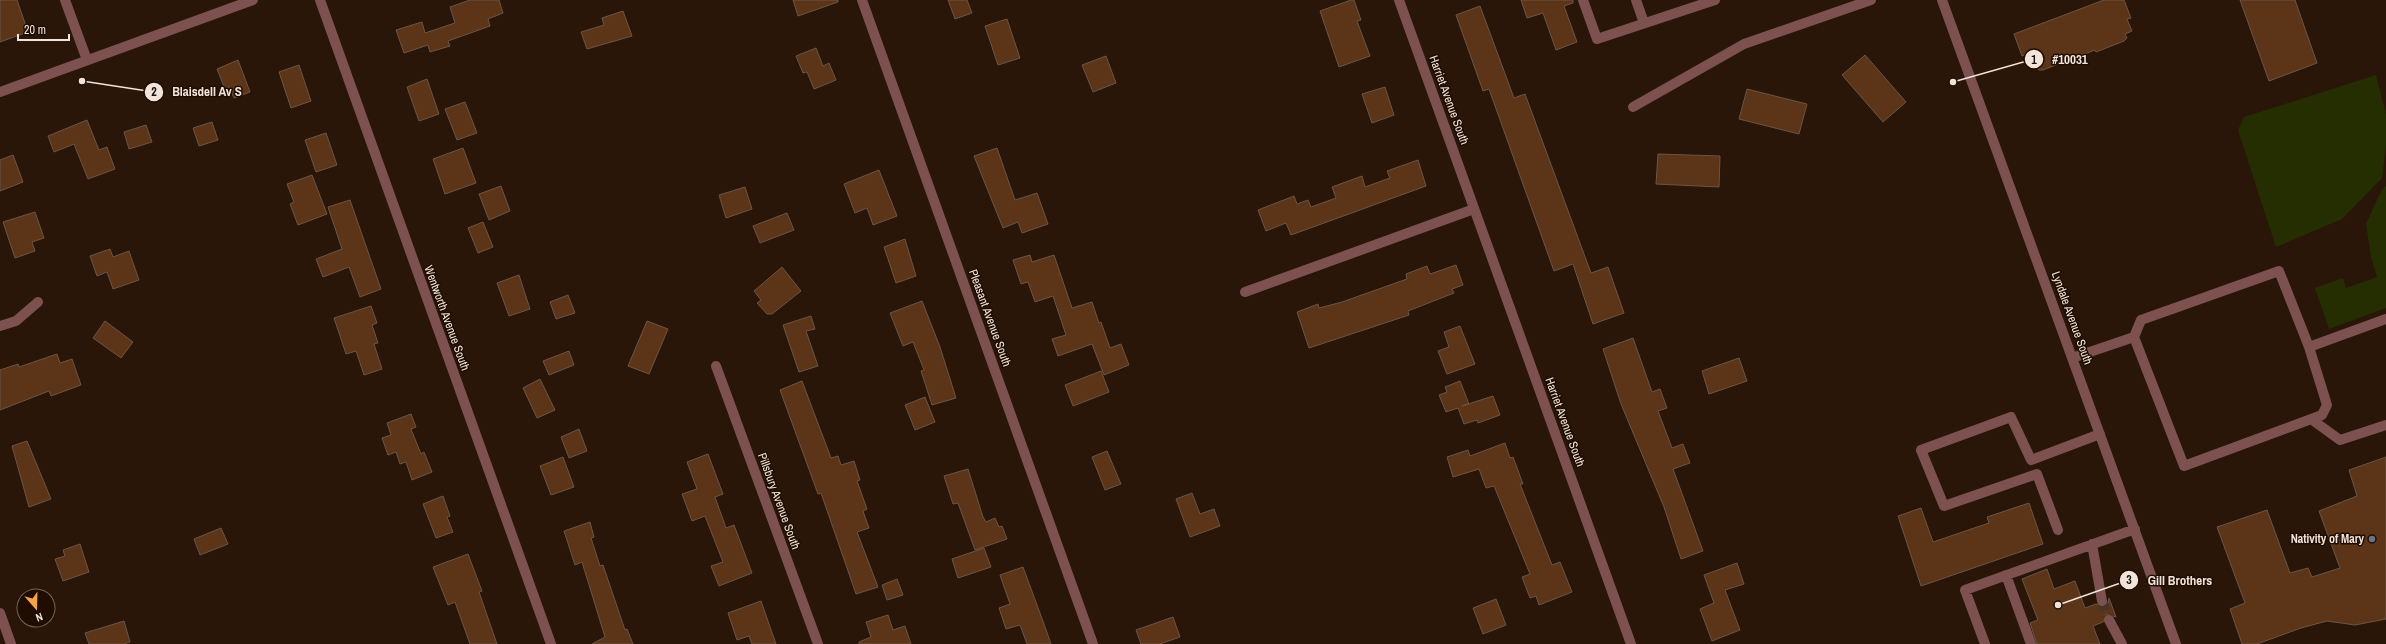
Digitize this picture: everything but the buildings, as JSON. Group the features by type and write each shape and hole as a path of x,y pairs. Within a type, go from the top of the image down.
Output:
{"street":[{"path":"65,0 87,60"},
{"path":"0,92 253,0"},
{"name":"Wentworth Avenue South","path":"320,0 550,644"},
{"name":"Pleasant Avenue South","path":"862,0 1093,644"},
{"name":"Harriet Avenue South","path":"1399,0 1631,644"},
{"path":"1583,0 1597,39 1715,0"},
{"path":"1636,0 1644,24"},
{"path":"1633,107 1744,44 1871,0"},
{"name":"Lyndale Avenue South","path":"1942,0 2176,644"},
{"path":"1245,292 1474,209"},
{"path":"2279,271 2309,347 2327,405 2322,415 2184,466 2134,337 2141,320 2279,271"},
{"path":"0,326 16,321 38,302"},
{"path":"2309,347 2386,319"},
{"path":"2072,358 2134,337"},
{"name":"Pillsbury Avenue South","path":"716,366 818,644"},
{"path":"2037,474 1944,506 1921,450 2011,417 2037,474 2058,530"},
{"path":"2310,419 2340,440 2386,425"},
{"path":"2031,460 2100,434"},
{"path":"1985,644 1965,590 2134,529"},
{"path":"2092,544 2102,601"},
{"path":"2006,575 2031,644"},
{"path":"0,613 11,644"},
{"path":"2108,620 2122,644"}],"green space":[{"path":"2376,75 2386,114 2386,145 2382,178 2342,219 2276,247 2238,130 2244,117"},
{"path":"2386,186 2386,308 2329,329 2315,288 2343,278 2346,288 2377,277 2371,257 2366,224 2382,189"}],"tunnel":[{"path":"2102,601 2109,620"}],"place":[{"name":"Blaisdell Av S","path":"82,81"},
{"name":"#10031","path":"1953,82"},
{"name":"Nativity of Mary","path":"2372,539"},
{"name":"Gill Brothers","path":"2058,605"}]}
